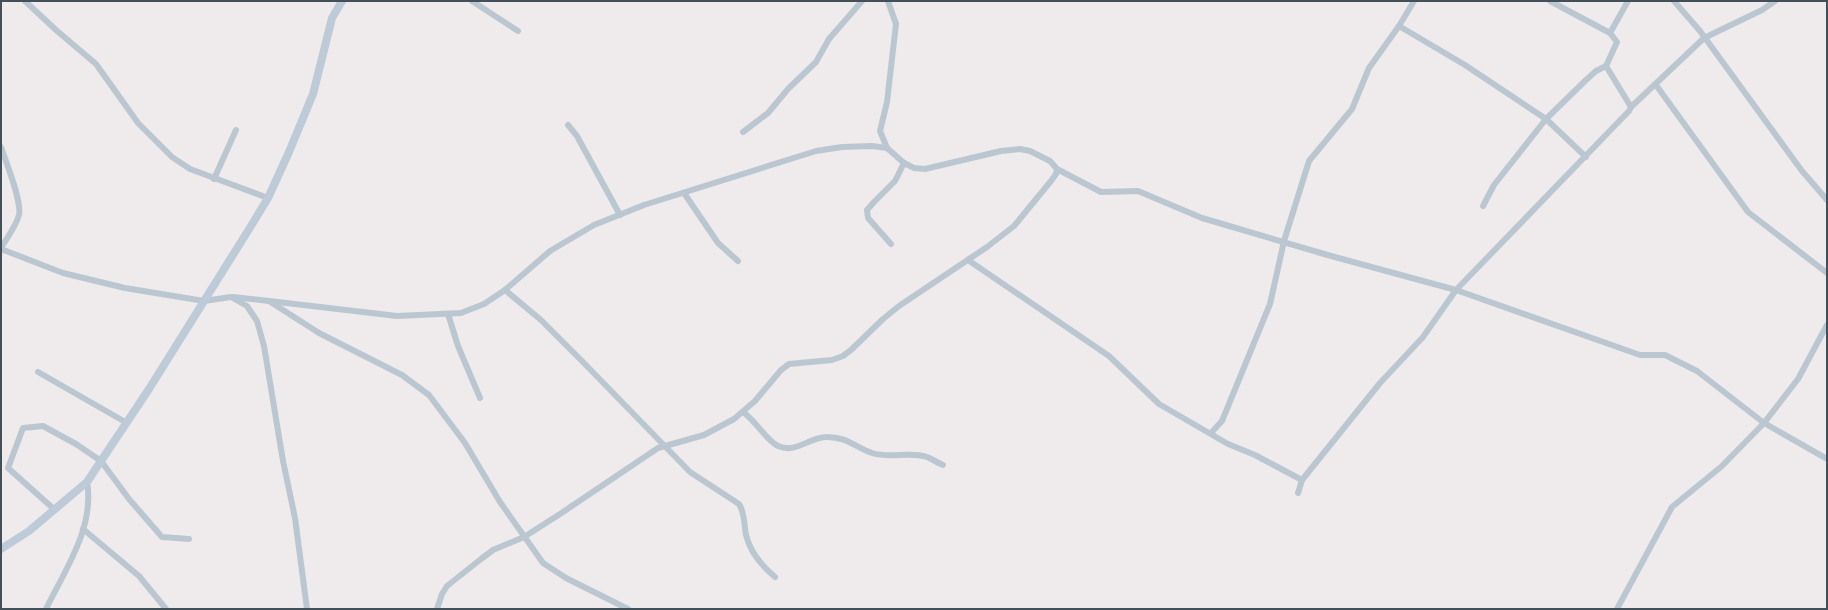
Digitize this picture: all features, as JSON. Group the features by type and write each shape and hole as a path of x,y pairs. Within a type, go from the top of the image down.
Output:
{"main road":[{"path":"1,549 29,531 87,482 127,423 204,301 268,198 313,94 332,18 342,1"}],"street":[{"path":"25,1 96,64 125,106 153,139 172,157 190,169 268,198"},
{"path":"472,1 518,31"},
{"path":"743,132 768,113 788,89 816,62 829,39 862,1"},
{"path":"888,1 896,24 887,102 880,131 886,148 904,163 914,168 925,169 984,154 1020,149 1041,156 1050,161 1057,169 1101,192 1138,191 1202,218 1324,254 1456,290 1640,355 1665,355 1697,371 1764,423 1827,459"},
{"path":"1211,433 1222,421 1270,304 1284,241 1309,160 1352,109 1369,68 1399,26 1414,1"},
{"path":"1483,206 1494,185 1546,119 1596,71 1606,66 1617,42 1610,33 1550,1"},
{"path":"1610,33 1628,1"},
{"path":"1674,1 1704,38 1802,171 1827,200"},
{"path":"1298,493 1302,480 1380,383 1423,337 1456,290 1551,190 1586,157 1631,107 1704,38 1762,10 1775,1"},
{"path":"1399,26 1465,65 1546,119 1586,157"},
{"path":"1606,66 1631,107"},
{"path":"1656,84 1748,212 1827,272"},
{"path":"568,125 577,136 620,215"},
{"path":"214,179 236,130"},
{"path":"1,147 15,188 19,209 18,218 1,248 63,273 125,288 204,301 231,297 397,316 461,313 484,304 505,290 550,251 594,225 644,205 816,151 842,147 872,146 886,148"},
{"path":"891,244 868,218 867,210 895,181 904,163"},
{"path":"437,609 442,594 447,586 493,550 524,537 648,454 664,446 704,435 734,419 743,412 781,370 789,364 832,360 843,356 899,306 968,260 1014,226 1056,174 1057,169"},
{"path":"684,193 718,243 738,261"},
{"path":"968,260 1109,356 1159,404 1228,444 1255,455 1302,480"},
{"path":"505,290 556,335 690,472 738,504 742,510 747,537 751,547 764,567 775,576"},
{"path":"231,297 247,306 257,321 264,346 283,461 295,518 307,609"},
{"path":"268,301 319,333 402,376 429,395 466,442 500,502 543,563 566,578 628,609"},
{"path":"448,314 458,346 480,398"},
{"path":"1617,609 1672,507 1722,466 1764,423 1798,378 1827,325"},
{"path":"38,372 127,423"},
{"path":"743,412 755,421 773,443 786,448 798,447 817,438 846,439 871,453 883,456 927,457 943,465"},
{"path":"55,510 8,468 23,428 43,426 76,444 101,461 129,499 162,537 189,539"},
{"path":"46,609 69,564 83,529 88,510 89,494 87,482"},
{"path":"83,529 139,576 166,609"}]}
